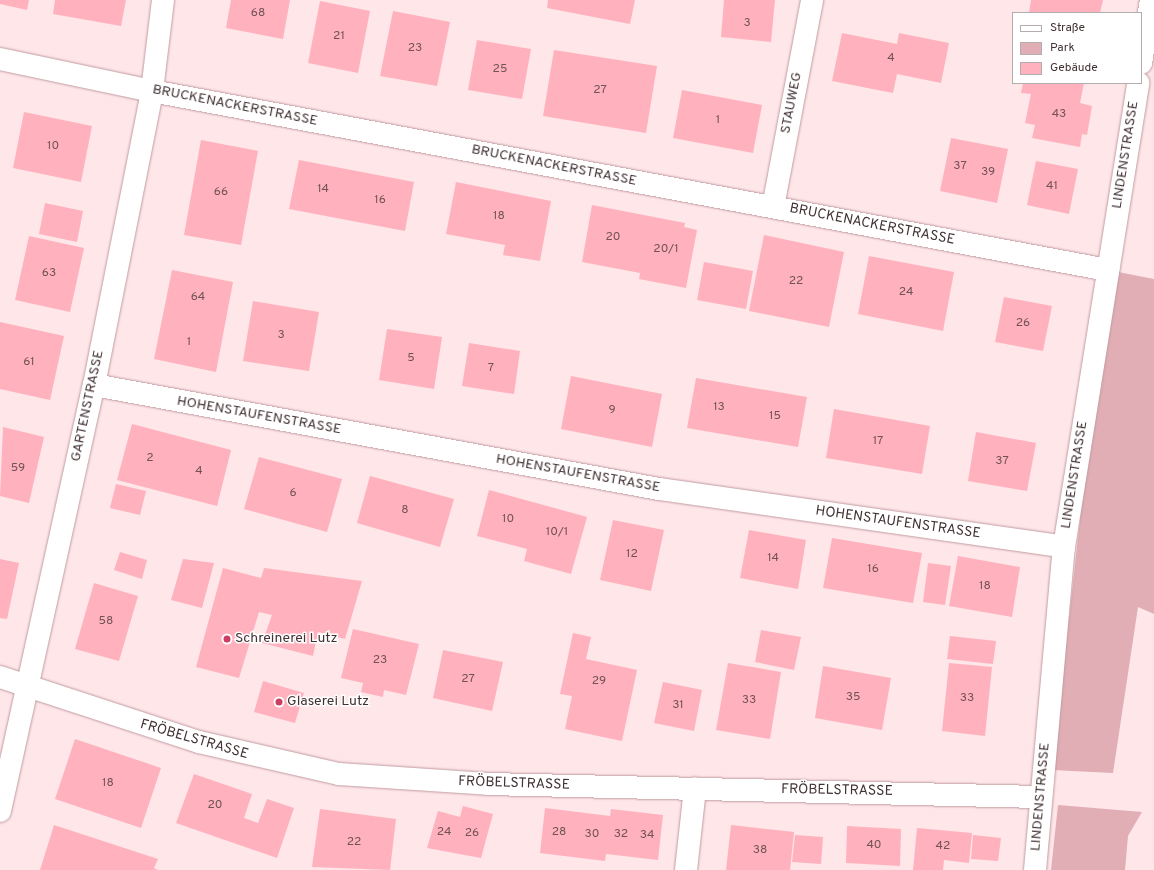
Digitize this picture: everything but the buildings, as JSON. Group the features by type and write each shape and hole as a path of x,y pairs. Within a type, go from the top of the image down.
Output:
{"street":[{"name":"GARTENSTRASSE","path":"0,811 26,687 94,385 152,91 163,0"},
{"name":"STAUWEG","path":"773,207 812,0"},
{"path":"1142,57 1151,0"},
{"name":"BRUCKENACKERSTRASSE","path":"0,59 152,91 1108,270"},
{"name":"LINDENSTRASSE","path":"1035,870 1064,547 1138,84"},
{"name":"HOHENSTAUFENSTRASSE","path":"94,385 659,489 1064,547"},
{"name":"FRÖBELSTRASSE","path":"0,678 248,756 339,774 488,784 1041,796"},
{"path":"686,870 695,788"}],"green space":[{"path":"1108,270 1154,279 1154,614 1138,607 1113,773 1052,770"},
{"path":"1058,805 1142,812 1128,836 1125,870 1051,870"}],"place":[{"name":"Schreinerei Lutz","path":"227,639"},
{"name":"Glaserei Lutz","path":"279,702"}]}
